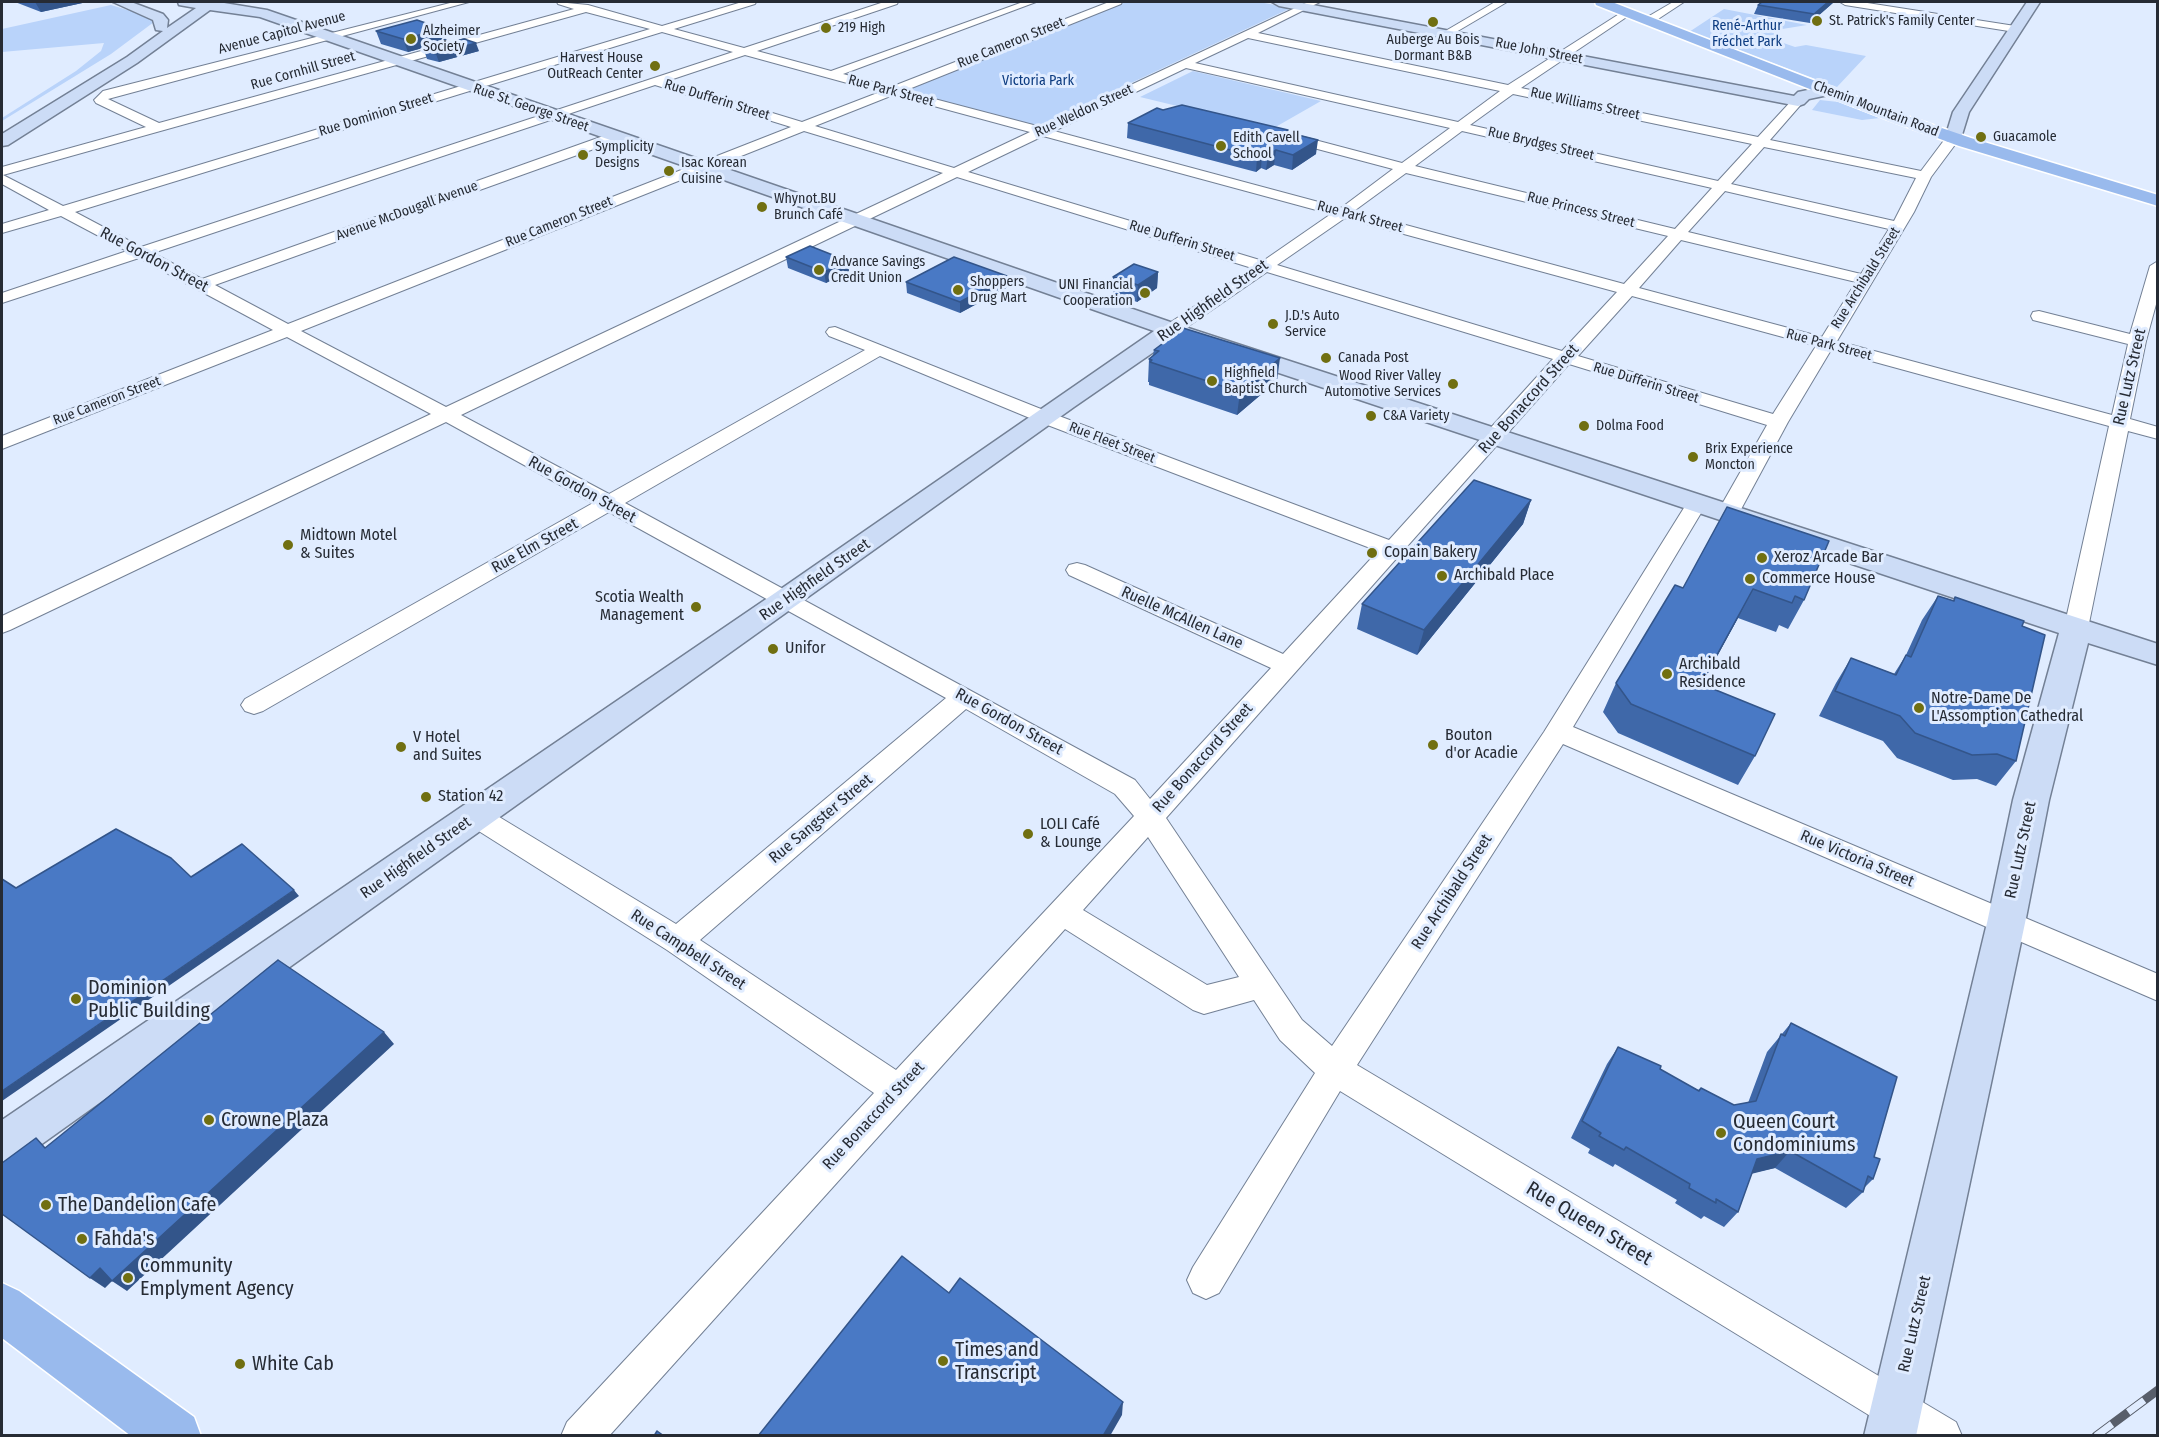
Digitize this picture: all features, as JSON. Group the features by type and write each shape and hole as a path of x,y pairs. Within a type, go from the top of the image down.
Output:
{"main road":[{"path":"120,2 158,17 161,20 162,32"},
{"path":"2,141 93,86 198,2"},
{"name":"Rue St. George Street","path":"198,2 250,10 299,25 1171,330 2157,655"},
{"path":"245,2 279,12 299,25"},
{"name":"Rue John Street","path":"1280,2 1310,4 1798,101"},
{"name":"Chemin Mountain Road","path":"1601,2 1953,138 2157,201"},
{"path":"1953,138 1961,112 2033,2"},
{"path":"2,128 162,32 197,20 226,14 251,13 299,25"},
{"path":"1798,101 1804,95 1827,91"},
{"path":"1874,109 1911,117 1932,118 1953,116 1961,112"},
{"name":"Rue Highfield Street","path":"2,1146 1171,330"},
{"name":"Rue Lutz Street","path":"1893,1422 2006,923 2031,800 2076,628"},
{"path":"2,1308 175,1436"}],"street":[{"name":"Avenue Capitol Avenue","path":"157,127 100,100 107,93 464,2"},
{"name":"Rue Park Street","path":"562,2 2157,433"},
{"name":"Rue Cornhill Street","path":"2,171 612,2"},
{"name":"Rue Dominion Street","path":"2,229 751,2"},
{"path":"2,298 549,114 892,2"},
{"path":"833,75 1031,2"},
{"name":"Rue Cameron Street","path":"2,443 1117,2"},
{"path":"1447,33 1502,2"},
{"path":"1648,21 1679,2"},
{"path":"1845,2 2015,29"},
{"name":"Rue Weldon Street","path":"2,625 1310,4"},
{"name":"Rue Highfield Street","path":"1171,330 1342,213 1511,89 1627,12"},
{"name":"Rue Williams Street","path":"1245,34 1924,176"},
{"name":"Rue Brydges Street","path":"1184,64 1898,226"},
{"name":"Rue Dufferin Street","path":"654,81 1778,422"},
{"name":"Rue Bonaccord Street","path":"581,1436 1150,817 1558,367 1563,358 1573,351 1724,186 1798,101"},
{"name":"Avenue McDougall Avenue","path":"200,285 614,137"},
{"name":"Rue Archibald Street","path":"1728,513 1778,422 1867,280 1924,176 1953,138"},
{"name":"Rue Princess Street","path":"1296,139 1404,168 1867,280"},
{"name":"Rue Gordon Street","path":"2,179 446,414 608,505 964,697 1125,787 1150,817"},
{"name":"Rue Lutz Street","path":"2076,628 2137,341 2157,266"},
{"path":"2039,316 2137,341"},
{"name":"Rue Fleet Street","path":"834,332 1044,417 1392,549"},
{"name":"Rue Elm Street","path":"254,705 878,350"},
{"name":"Rue Archibald Street","path":"1206,1280 1335,1070 1557,730 1697,503"},
{"name":"Ruelle McAllen Lane","path":"1077,570 1286,665"},
{"name":"Rue Sangster Street","path":"678,941 964,697"},
{"name":"Rue Victoria Street","path":"1557,730 2157,988"},
{"name":"Rue Campbell Street","path":"476,816 678,941 897,1090"},
{"name":"Rue Queen Street","path":"1150,817 1291,1030 1335,1070 1893,1422 1942,1436"},
{"path":"1062,912 1204,1000 1261,984"}],"green space":[{"name":"Victoria Park","path":"1126,2 1259,2 1291,8 1037,127 903,90"},
{"path":"111,5 147,16 154,22 111,54 2,121 2,118 76,71 101,51 104,43 2,52 2,29"},
{"name":"René-Arthur Fréchet Park","path":"1724,9 1807,25 1770,31 1783,36 1772,39 1795,47 1806,45 1866,56 1837,87 1689,32"},
{"path":"1193,71 1321,101 1272,129 1140,97"},
{"path":"1820,100 1838,102 1880,118 1862,120 1812,110"}],"building":[{"path":"1762,2 1828,2 1814,14 1758,5"},
{"path":"417,20 443,29 403,39 376,31"},
{"path":"464,39 476,43 436,54 424,50"},
{"path":"1182,105 1288,130 1286,132 1318,140 1293,155 1276,150 1268,155 1262,154 1257,157 1128,123 1157,108 1163,110"},
{"path":"810,246 848,261 824,272 786,257"},
{"path":"954,257 1007,276 960,302 906,282"},
{"path":"1134,264 1158,272 1138,285 1113,277"},
{"path":"1183,328 1280,358 1240,392 1150,362 1152,360 1149,359 1159,351 1154,350"},
{"name":"Archibald Place","path":"1474,480 1531,500 1424,630 1362,604"},
{"path":"1727,507 1829,541 1804,600 1795,596 1792,603 1753,589 1701,684 1775,714 1755,756 1631,704 1616,683 1675,585 1683,588"},
{"name":"Notre-Dame De L'Assomption Cathedral","path":"1938,596 1954,601 1955,597 2024,621 2022,626 2045,635 2016,761 1997,754 1972,755 1915,733 1900,716 1835,691 1851,658 1896,675 1906,655 1911,657"},
{"name":"Dominion Public Building","path":"116,829 171,858 191,877 242,844 294,890 2,1091 2,879 16,888"},
{"name":"Crowne Plaza","path":"278,960 384,1032 112,1281 100,1268 90,1278 2,1214 2,1163 36,1138 45,1148"},
{"name":"Queen Court Condominiums","path":"1791,1023 1897,1077 1874,1157 1880,1159 1873,1179 1868,1176 1863,1192 1790,1151 1757,1159 1738,1212 1716,1199 1716,1203 1689,1188 1690,1184 1626,1147 1624,1150 1599,1136 1601,1133 1582,1121 1618,1047 1661,1066 1660,1069 1699,1091 1701,1088 1734,1105 1756,1101 1781,1034 1785,1036"},
{"name":"Times and Transcript","path":"902,1256 949,1293 960,1278 1123,1402 1103,1436 758,1436"},
{"path":"657,1431 664,1436 654,1436"}],"railway":[{"path":"2096,1436 2158,1390"}],"place":[{"name":"St. Patrick's Family Center","path":"1817,21"},
{"name":"Auberge Au Bois Dormant B&B","path":"1433,22"},
{"name":"219 High","path":"826,28"},
{"name":"Alzheimer Society","path":"411,39"},
{"name":"Harvest House OutReach Center","path":"655,66"},
{"name":"Guacamole","path":"1981,137"},
{"name":"Edith Cavell School","path":"1221,146"},
{"name":"Symplicity Designs","path":"583,155"},
{"name":"Isac Korean Cuisine","path":"669,171"},
{"name":"Whynot.BU Brunch Café","path":"762,207"},
{"name":"Advance Savings Credit Union","path":"819,270"},
{"name":"Shoppers Drug Mart","path":"958,290"},
{"name":"UNI Financial Cooperation","path":"1145,293"},
{"name":"J.D.'s Auto Service","path":"1273,324"},
{"name":"Canada Post","path":"1326,358"},
{"name":"Highfield Baptist Church","path":"1212,381"},
{"name":"Wood River Valley Automotive Services","path":"1453,384"},
{"name":"C&A Variety","path":"1371,416"},
{"name":"Dolma Food","path":"1584,426"},
{"name":"Brix Experience Moncton","path":"1693,457"},
{"name":"Midtown Motel & Suites","path":"288,545"},
{"name":"Copain Bakery","path":"1372,553"},
{"name":"Xeroz Arcade Bar","path":"1762,558"},
{"name":"Archibald Place","path":"1442,576"},
{"name":"Commerce House","path":"1750,579"},
{"name":"Scotia Wealth Management","path":"696,607"},
{"name":"Unifor","path":"773,649"},
{"name":"Archibald Residence","path":"1667,674"},
{"name":"Notre-Dame De L'Assomption Cathedral","path":"1919,708"},
{"name":"Bouton d'or Acadie","path":"1433,745"},
{"name":"V Hotel and Suites","path":"401,747"},
{"name":"Station 42","path":"426,797"},
{"name":"LOLI Café & Lounge","path":"1028,834"},
{"name":"Dominion Public Building","path":"76,999"},
{"name":"Crowne Plaza","path":"209,1120"},
{"name":"Queen Court Condominiums","path":"1721,1133"},
{"name":"The Dandelion Cafe","path":"46,1205"},
{"name":"Fahda's","path":"82,1239"},
{"name":"Community Emplyment Agency","path":"128,1278"},
{"name":"Times and Transcript","path":"943,1361"},
{"name":"White Cab","path":"240,1364"}]}
